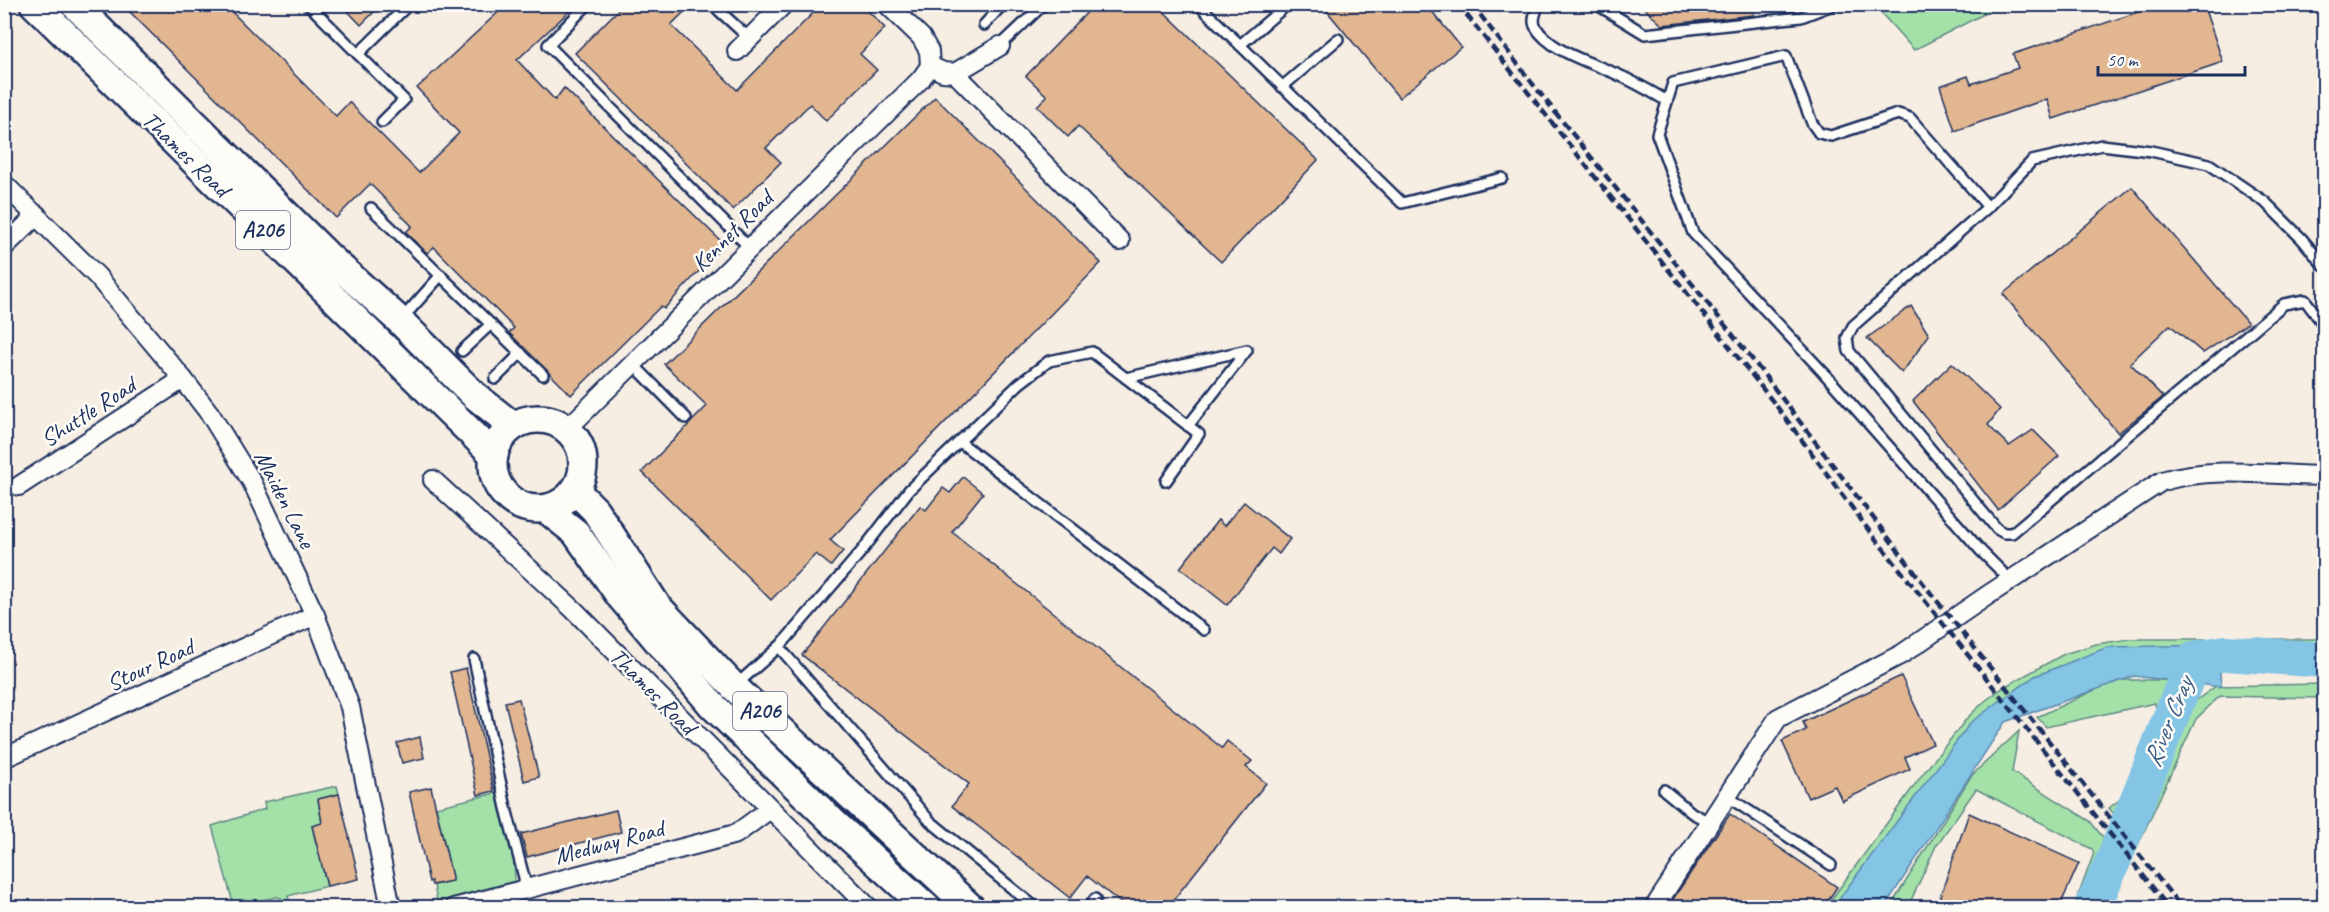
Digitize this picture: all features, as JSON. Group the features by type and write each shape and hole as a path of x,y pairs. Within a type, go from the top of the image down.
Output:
{"main road":[{"name":"Thames Road","path":"34,4 494,455 493,473 505,496 518,505 530,509 546,509 576,533 620,596 712,705 834,824 927,908"},
{"name":"Thames Road","path":"74,4 331,259 400,321 474,394 513,426"},
{"path":"494,455 500,440 513,426 528,419 546,419 561,424 576,437 583,451 584,471 576,491 564,502 546,509"},
{"name":"A206","path":"576,491 596,510 657,606 734,687 971,908"}],"street":[{"path":"743,45 784,4"},
{"path":"887,4 921,37 929,51 930,66 943,72 955,73 1000,46"},
{"name":"Kennet Road","path":"567,429 921,79 930,66"},
{"path":"955,73 1120,241"},
{"name":"Maiden Lane","path":"4,183 98,276 210,414 252,482 315,615 350,707 391,908"},
{"path":"4,247 37,215"},
{"name":"Shuttle Road","path":"20,486 183,379"},
{"path":"1654,908 1778,718 1902,654 2162,481 2183,475 2205,473 2325,476"},
{"name":"Thames Road","path":"434,480 573,609 869,908"},
{"name":"Stour Road","path":"4,758 315,615"},
{"name":"Medway Road","path":"454,908 736,834 770,810"}],"lane":[{"path":"308,4 404,100 382,123"},
{"path":"358,54 409,4"},
{"path":"588,4 548,45 750,248"},
{"path":"984,24 1003,4"},
{"path":"1000,46 1044,4"},
{"path":"1198,4 1402,203 1502,178"},
{"path":"1240,45 1288,4"},
{"path":"1539,4 1534,16 1535,26 1547,39 1571,55 1614,72 1667,101"},
{"path":"1596,4 1645,34 1801,17 1835,4"},
{"path":"715,7 743,45"},
{"path":"1282,87 1338,39"},
{"path":"1988,207 1910,118 1898,114 1831,136 1819,133 1812,123 1786,56 1673,83 1657,134 1693,233 1823,372 1981,551 2011,581"},
{"path":"2325,266 2265,202 2209,164 2151,151 2102,145 2032,161 1988,207 1853,326 1847,338 1849,351 1997,529 2004,533 2012,533 2284,304 2305,300 2325,325"},
{"path":"371,208 543,375"},
{"path":"400,321 441,275"},
{"path":"462,351 491,324"},
{"path":"1126,378 1246,350 1188,426"},
{"path":"734,687 779,647 861,552 909,490 1019,384 1049,361 1092,352 1199,434 1166,481"},
{"path":"495,379 521,353"},
{"path":"633,363 686,418"},
{"path":"960,441 1204,630"},
{"path":"779,647 930,821 1036,908"},
{"path":"474,659 506,808 527,889"},
{"path":"1664,790 1692,813 1709,822"},
{"path":"1728,797 1831,865"},
{"path":"1088,908 1095,899"}],"green space":[{"path":"1874,5 2001,5 1914,50"},
{"path":"2130,639 2324,639 2324,652 2152,650 2032,683 1842,907 1825,908 1922,775 1968,717 1985,701 2004,687 2064,654 2096,644"},
{"path":"2116,680 2189,680 2125,827 2109,808 2138,785 2160,730 2155,703 2046,727 2037,717"},
{"path":"2324,684 2324,698 2220,696 2196,719 2138,845 2194,702 2216,686"},
{"path":"2019,731 2012,772 2090,821 2113,850 2086,907 2074,907 2094,853 2092,849 1976,789 1936,846 1908,907 1890,907 1971,776"},
{"path":"337,786 339,794 318,799 322,823 312,826 316,844 326,842 324,874 327,886 288,896 291,907 284,907 281,898 276,897 234,907 212,826 265,809 264,802"},
{"path":"496,793 514,862 515,881 437,902 434,885 451,881 452,877 436,807"}],"water":[{"path":"2218,645 2221,687 2134,676 2005,722 1886,907 1833,907 1971,722 2035,676 2108,647"}],"building":[{"path":"122,4 224,4 336,116 349,102 419,173 459,133 417,88 507,4 577,4 517,60 555,100 564,88 724,244 664,309 661,306 571,395 509,333 514,328 434,247 427,253 406,232 412,226 370,184 336,218"},
{"path":"341,4 382,4 361,25"},
{"path":"624,4 692,4 671,25 737,90 822,4 861,4 885,28 860,54 877,70 826,121 810,104 766,148 781,162 733,210 575,53"},
{"path":"1095,4 1156,4 1318,160 1221,262 1078,126 1068,137 1037,106 1047,96 1026,76"},
{"path":"1335,4 1426,4 1461,47 1399,98 1327,11"},
{"path":"1640,4 1753,4 1754,15 1662,25"},
{"path":"2162,4 2203,4 2223,62 2053,119 2047,99 1955,131 1940,86 1968,76 1971,84 2018,68 2013,54"},
{"path":"935,97 1101,263 830,540 843,551 831,566 816,554 771,600 642,472 707,406 664,364"},
{"path":"2132,187 2248,323 2203,353 2170,325 2130,363 2163,397 2118,433 2003,294"},
{"path":"1911,306 1929,335 1902,373 1867,338"},
{"path":"1952,363 2000,409 1988,425 2009,446 2033,430 2059,456 1998,510 1913,401"},
{"path":"963,477 983,493 952,532 1222,748 1227,741 1252,761 1246,767 1266,783 1167,908 1127,908 1087,876 1070,898 952,806 969,784 802,655 920,506 926,510 943,488 950,493"},
{"path":"1244,502 1290,539 1279,554 1272,548 1227,605 1180,568 1218,520 1224,526"},
{"path":"466,668 494,791 478,795 450,672"},
{"path":"1901,676 1933,744 1905,757 1910,769 1842,801 1835,786 1808,798 1782,741 1806,730 1803,722"},
{"path":"519,699 539,777 524,781 505,702"},
{"path":"420,737 424,758 402,763 397,743"},
{"path":"431,787 452,877 452,881 432,885 431,881 429,882 409,792"},
{"path":"339,794 359,879 327,886 312,826 322,823 318,799"},
{"path":"616,810 621,832 527,857 521,834"},
{"path":"1969,813 2079,863 2059,908 1936,908"},
{"path":"1730,814 1837,887 1823,908 1692,908 1669,905"}],"waterway":[{"name":"River Cray","path":"2092,908 2194,659 2226,653 2324,660"}],"railway":[{"path":"1458,4 1778,408 1867,528 2169,908"},
{"path":"1472,4 1532,83 1752,359 1926,587 2182,908"}]}
